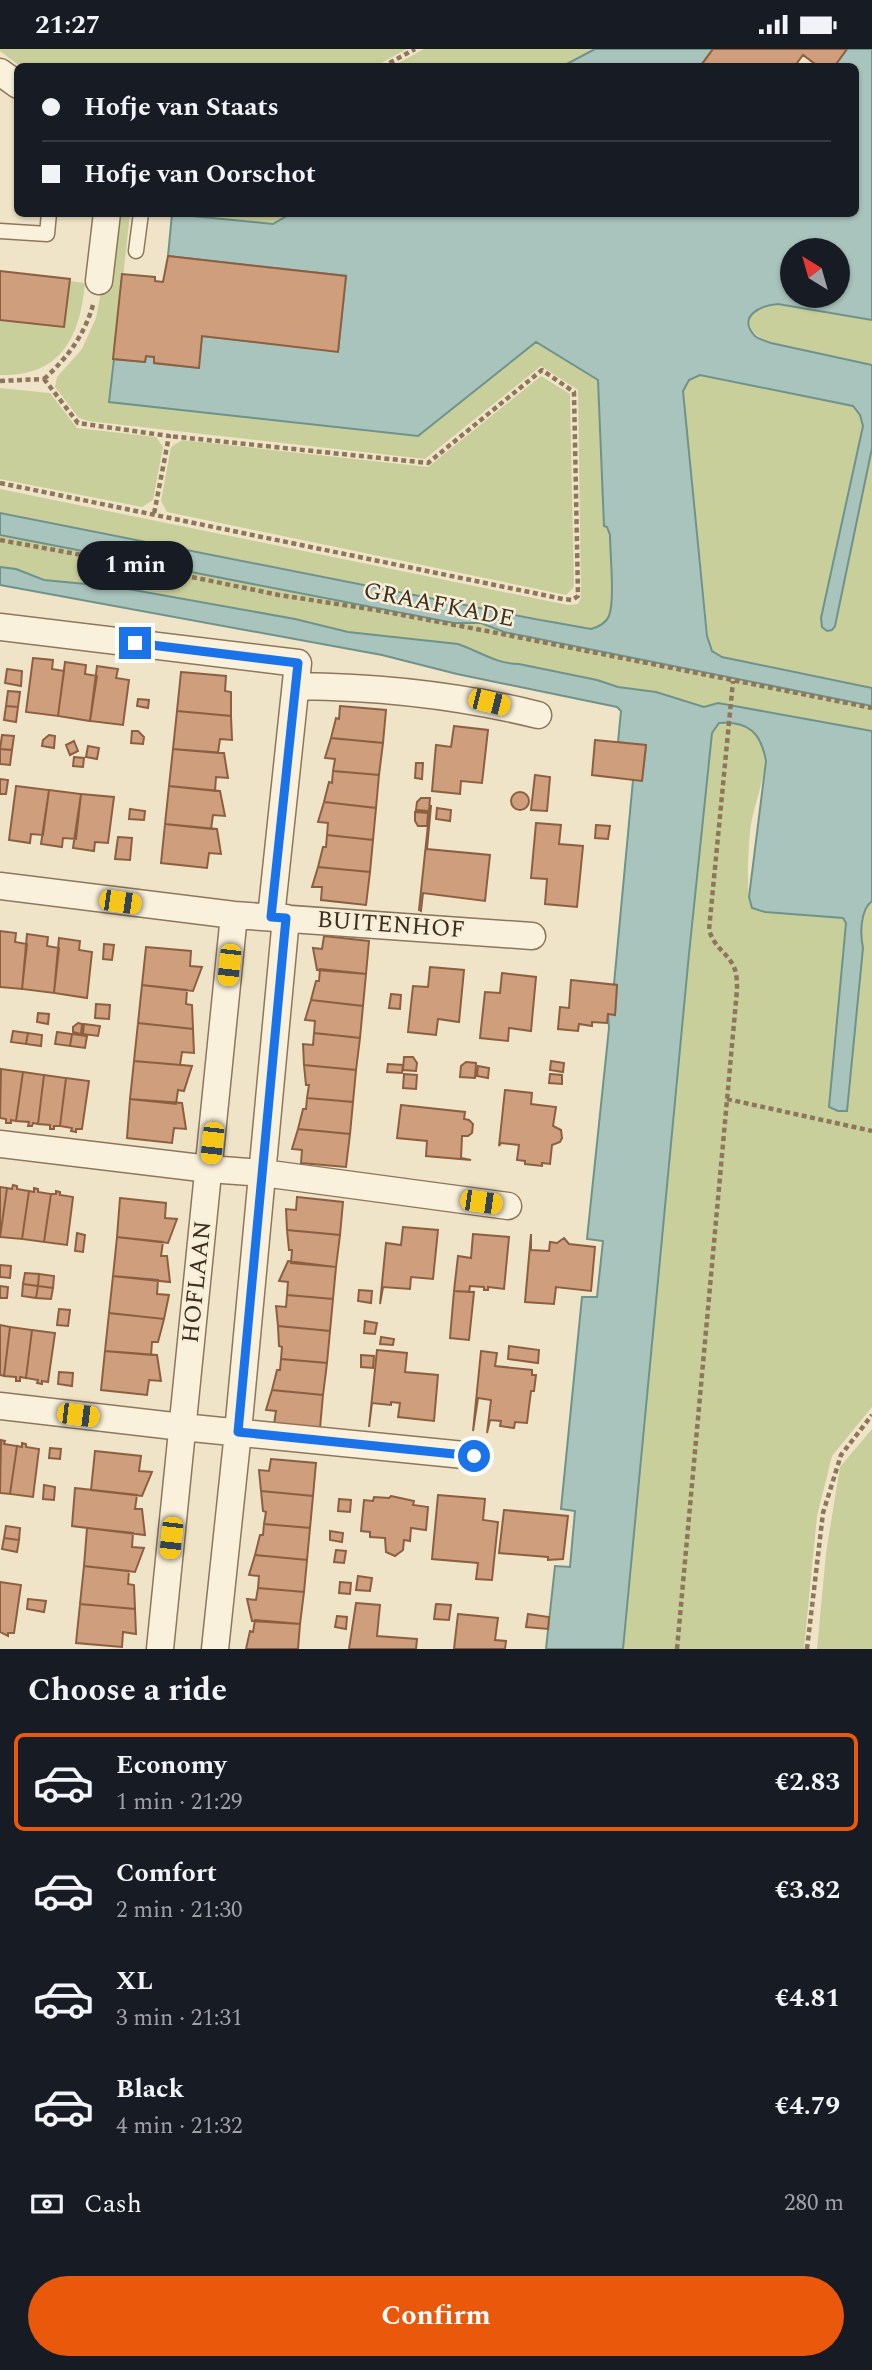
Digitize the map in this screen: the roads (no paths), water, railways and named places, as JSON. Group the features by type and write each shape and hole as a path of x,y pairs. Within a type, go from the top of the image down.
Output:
{"street":[{"path":"99,281 107,217"},
{"path":"0,627 489,702 538,715"},
{"path":"215,1649 263,1173 278,918 297,674"},
{"name":"BUITENHOF","path":"0,886 234,915 532,936"},
{"name":"HOFLAAN","path":"160,1649 234,915"},
{"path":"0,1144 263,1173 508,1206"},
{"path":"0,1406 474,1456"}],"lane":[{"path":"0,231 47,234 49,217"},
{"path":"136,251 140,217"}],"water":[{"path":"595,49 713,49 702,63 569,63"},
{"path":"847,49 872,49 872,320 802,308 850,308 850,238 780,238 780,304 759,309 753,313 748,323 755,336 771,343 872,365 872,448 832,630 827,631 822,627 821,618 863,426 860,415 853,406 700,375 689,380 683,391 707,636 712,651 722,657 872,688 872,706 504,632 481,623 454,623 0,535 0,513 591,629 606,621 611,609 612,588 610,535 604,526 598,380 536,342 418,436 109,402 114,359 145,362 146,356 154,357 154,363 198,368 202,336 338,351 346,276 168,256 172,217 202,217 273,224 285,217 859,217 859,63 836,63"},
{"path":"0,567 16,569 44,580 117,587 295,619 348,632 458,644 503,662 597,680 618,687 656,692 704,707 718,703 872,731 872,901 865,910 862,923 863,948 847,1111 829,1107 846,923 843,918 765,912 752,908 749,897 766,761 764,751 757,736 738,724 719,723 712,733 623,1649 546,1649 555,1566 570,1567 575,1511 561,1509 582,1297 597,1297 603,1241 587,1239 609,1028 608,1014 615,1014 617,985 614,984 633,780 642,780 646,746 618,742 621,711 617,707 457,674 382,655 0,585"}]}
